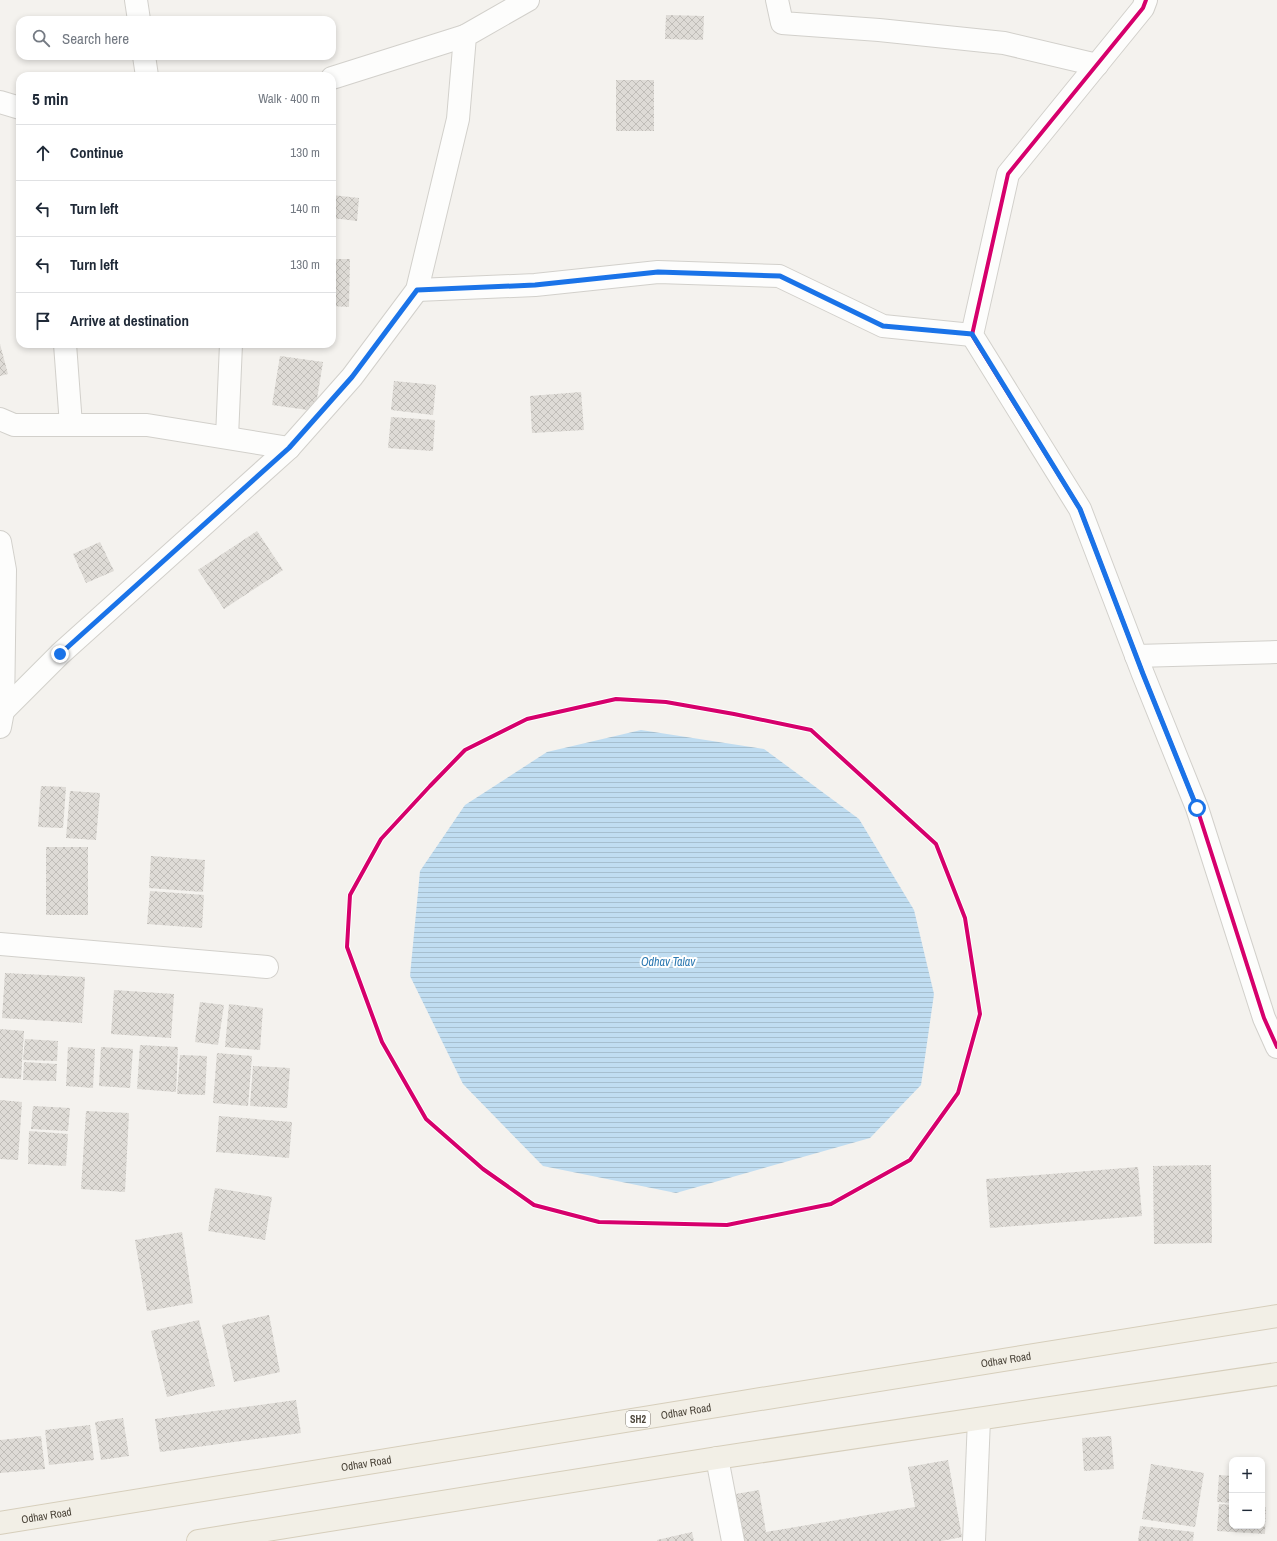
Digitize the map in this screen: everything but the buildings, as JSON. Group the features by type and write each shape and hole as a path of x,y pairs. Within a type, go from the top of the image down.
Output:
{"main road":[{"name":"Odhav Road","path":"0,1523 1277,1316"},
{"path":"198,1541 717,1458 1277,1374"}],"street":[{"path":"136,0 138,16"},
{"path":"336,77 466,36 528,0"},
{"path":"777,0 782,23 879,30 1004,43 1097,65"},
{"path":"1146,0 1143,8 1008,174 972,334 1080,509 1136,656 1197,808 1264,1018 1277,1047"},
{"path":"2,719 60,654 289,448 352,377 417,290 458,119 466,36"},
{"path":"145,60 146,72"},
{"path":"0,102 16,107"},
{"path":"417,290 535,285 658,272 780,276 883,326 972,334"},
{"path":"65,348 71,425"},
{"path":"225,437 227,437 231,348"},
{"path":"0,419 14,425 147,425 289,448"},
{"path":"0,542 5,570 2,719"},
{"path":"1136,656 1277,652"},
{"path":"0,944 267,967"},
{"path":"974,1541 979,1419"},
{"path":"717,1458 733,1541"}],"water":[{"name":"Odhav Talav","path":"641,730 764,749 859,819 914,910 934,994 921,1085 870,1138 676,1193 543,1166 463,1084 410,976 420,871 465,805 547,752"}],"cycle path":[{"path":"1146,0 1143,8 1008,174 972,335 1080,509 1143,674 1197,808 1264,1018 1277,1047"},
{"path":"616,699 666,702 811,730 936,844 965,918 980,1014 958,1093 910,1160 831,1204 727,1225 599,1222 534,1205 483,1169 426,1119 382,1042 347,947 350,895 381,839 465,750 527,719 616,699"}],"route":[{"path":"60,654 289,448 352,377 417,290 535,285 658,272 780,276 883,326 972,334 1080,509 1143,674 1197,808"}]}
